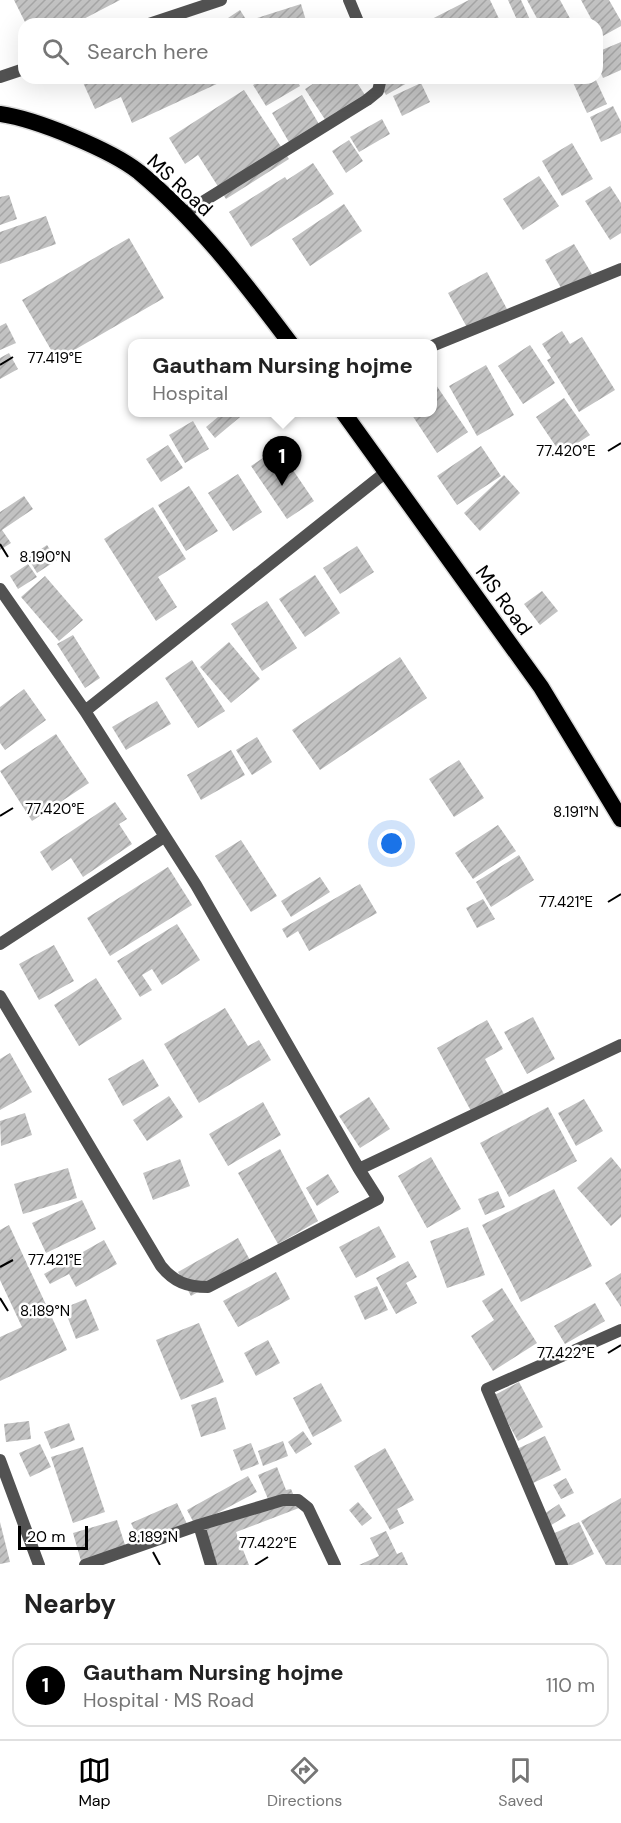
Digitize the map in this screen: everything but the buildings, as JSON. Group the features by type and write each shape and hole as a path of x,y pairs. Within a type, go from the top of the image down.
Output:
{"highway":[{"name":"MS Road","path":"0,114 20,117 77,139 137,171 183,214 253,293 287,339"},
{"name":"MS Road","path":"347,417 541,687 621,819"}],"street":[{"path":"167,18 221,0"},
{"path":"349,0 356,18"},
{"path":"0,77 18,71"},
{"path":"183,214 366,100 378,91 380,84"},
{"path":"437,344 621,269"},
{"path":"85,711 386,472"},
{"path":"0,588 85,711 196,885 378,1199 208,1287 192,1287 172,1279 161,1266 0,996"},
{"path":"0,944 164,837"},
{"path":"359,1169 621,1045"},
{"path":"562,1565 487,1389 621,1330"},
{"path":"0,1460 6,1492 39,1565"},
{"path":"85,1565 199,1525 283,1500 298,1500 308,1508 335,1565"},
{"path":"199,1525 211,1565"}],"place":[{"name":"Gautham Nursing hojme","path":"282,486"}]}
